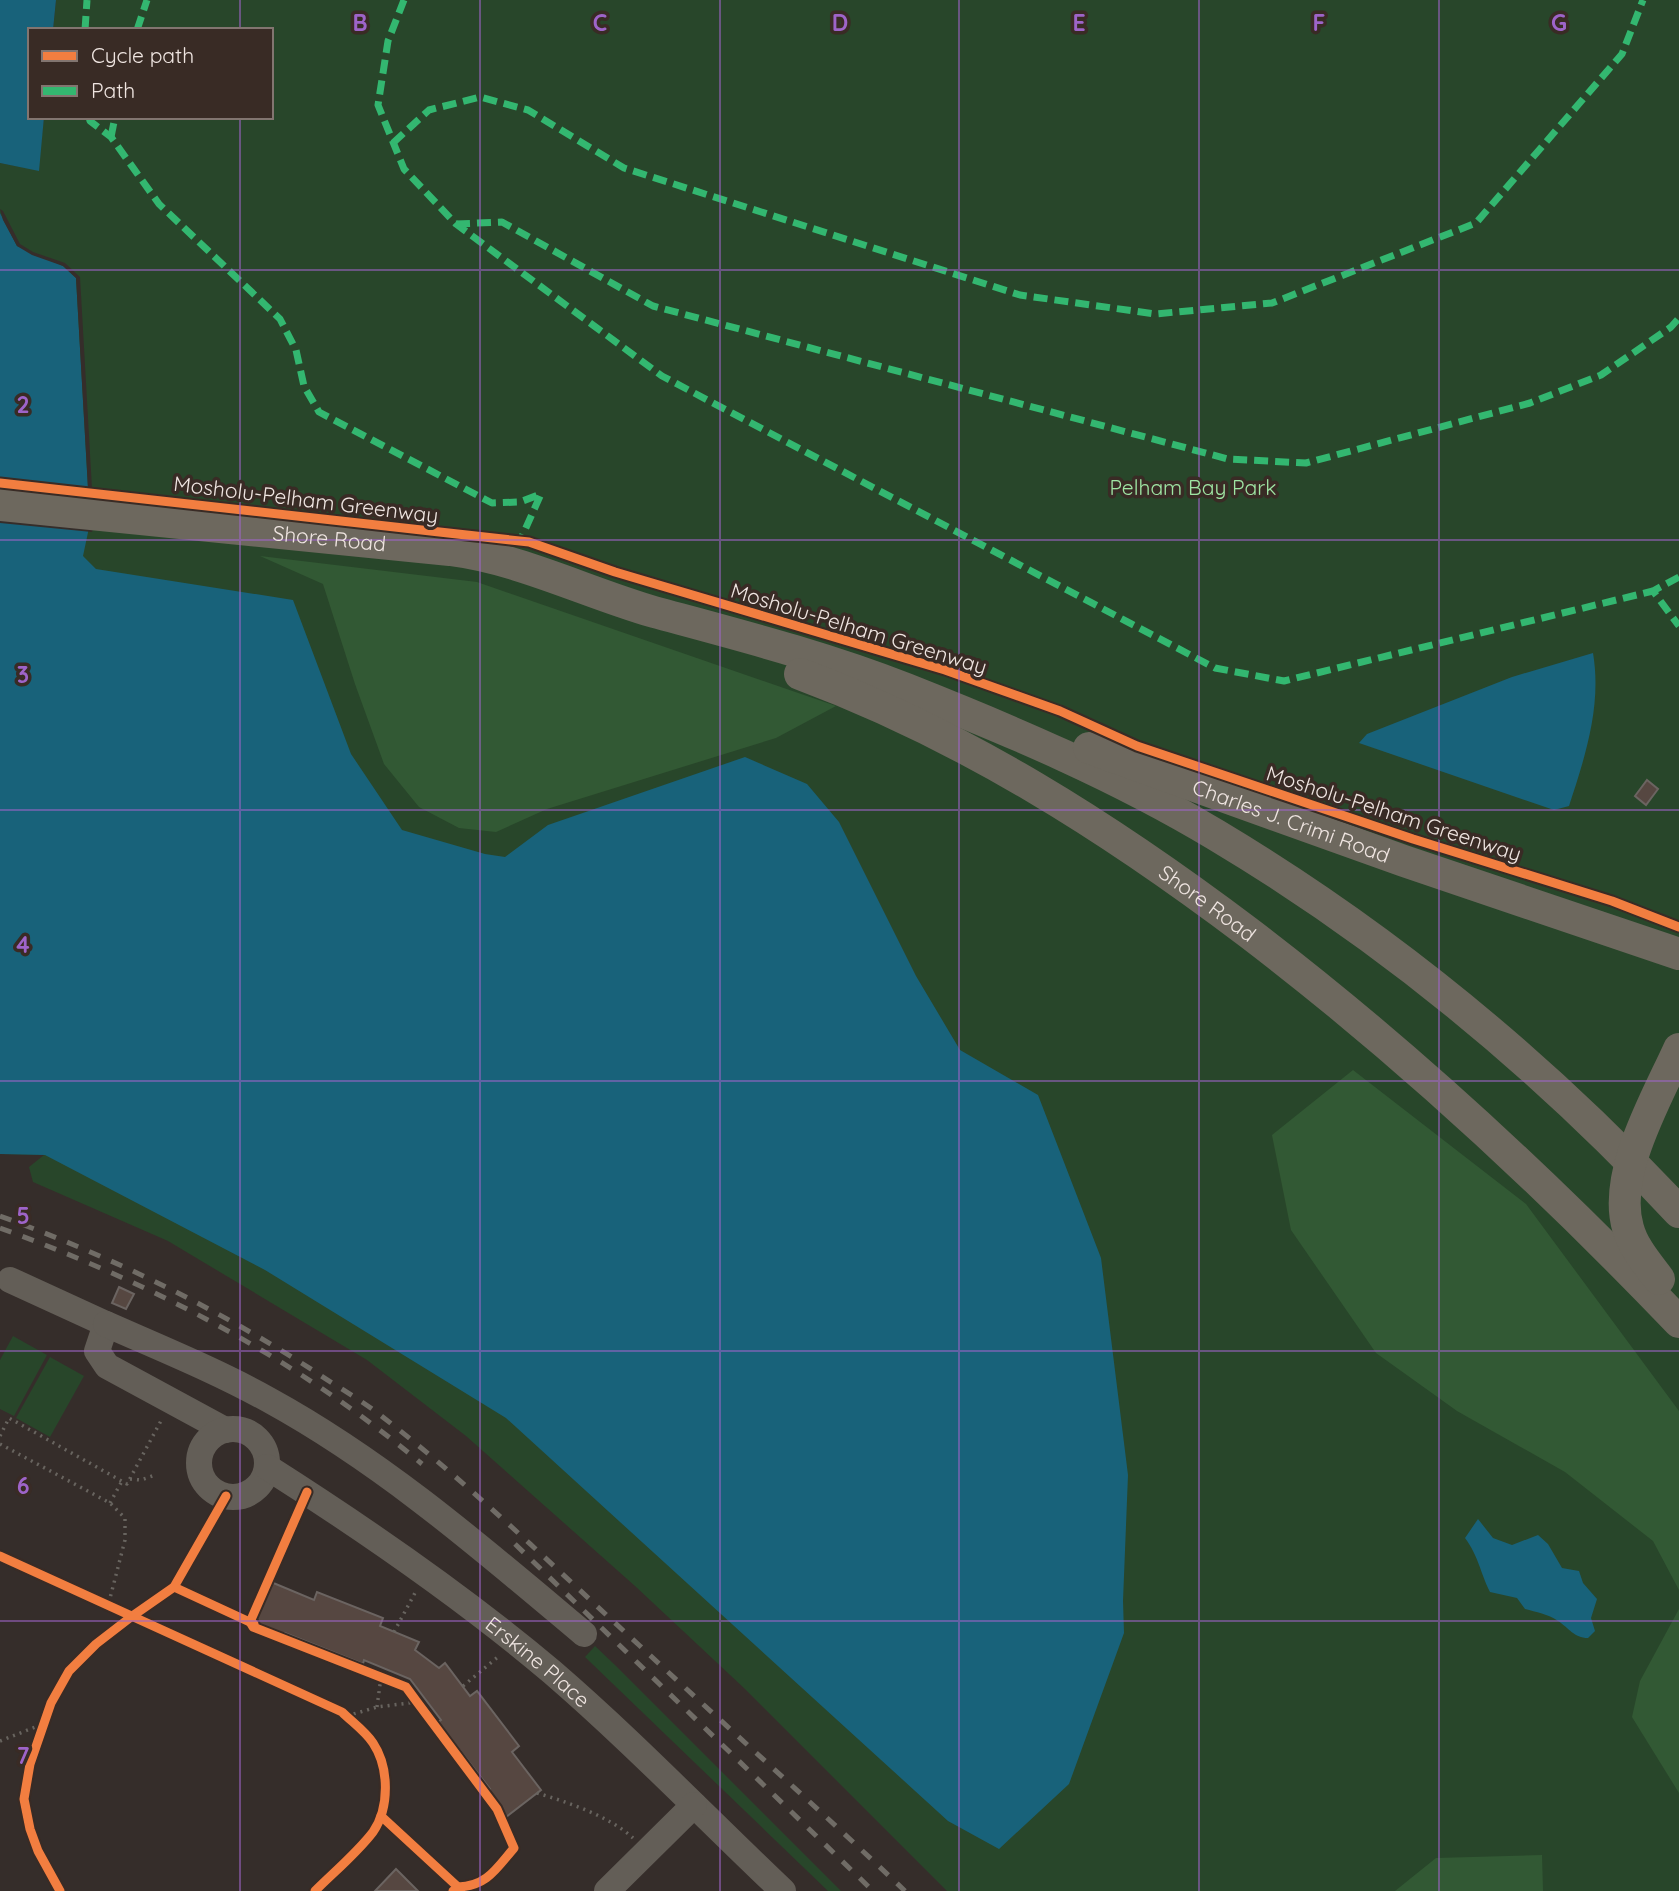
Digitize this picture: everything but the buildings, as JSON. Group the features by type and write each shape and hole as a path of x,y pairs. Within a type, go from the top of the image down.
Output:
{"main road":[{"name":"Shore Road","path":"0,505 470,553 514,564 651,611 744,635 903,688 1038,744 1132,789 1216,835 1386,947 1541,1074 1630,1160 1679,1212"},
{"name":"Shore Road","path":"651,611 743,653 805,676 929,730 1048,794 1157,866 1320,988 1421,1072 1540,1181 1679,1322"},
{"name":"Charles J. Crimi Road","path":"903,688 964,704 1404,861 1679,954"},
{"path":"1679,1049 1630,1160 1624,1203 1629,1231 1640,1254 1679,1304"}],"street":[{"path":"10,1280 268,1400 330,1436 408,1490 584,1634"},
{"path":"106,1324 97,1351 100,1359 113,1371 225,1430"},
{"path":"239,1429 257,1439 264,1447 267,1467 260,1485 245,1496 226,1496 210,1488 200,1472 201,1453 211,1437 225,1430 239,1429"},
{"name":"Erskine Place","path":"267,1467 361,1527 516,1642 589,1704 783,1891"},
{"path":"607,1891 694,1805"}],"path":[{"path":"0,1436 9,1418 127,1484 171,1401"},
{"path":"0,1444 110,1503 125,1518 125,1540 108,1606"},
{"path":"130,1479 141,1480 155,1475"},
{"path":"110,1503 122,1481"},
{"path":"394,1632 425,1573"},
{"path":"96,1601 120,1611"},
{"path":"463,1686 516,1642"},
{"path":"368,1672 393,1682"},
{"path":"377,1707 381,1677"},
{"path":"344,1714 414,1698 425,1712"},
{"path":"40,1734 47,1713"},
{"path":"344,1714 357,1726"},
{"path":"0,1741 43,1724"},
{"path":"537,1793 568,1802 625,1830 648,1851"}],"green space":[{"name":"Pelham Bay Park","path":"56,0 1679,0 1679,1891 947,1891 745,1689 635,1586 466,1436 367,1360 168,1241 33,1182 29,1167 44,1155 0,1154 0,1061 162,938 17,246 0,213 0,163 38,170 44,119 273,119 273,28 53,28"},
{"path":"260,556 477,582 836,706 776,738 547,809 496,832 459,828 419,807 384,764 323,584"},
{"path":"1353,1070 1526,1204 1679,1411 1679,1590 1653,1541 1565,1472 1457,1411 1376,1353 1291,1230 1272,1135"},
{"path":"13,1336 47,1355 14,1416 0,1409 0,1360"},
{"path":"50,1357 84,1376 50,1437 16,1418"},
{"path":"1679,1609 1679,1793 1632,1717 1640,1681"},
{"path":"595,1646 841,1891 828,1891 585,1657"},
{"path":"1542,1855 1543,1891 1395,1891 1436,1858"}],"water":[{"path":"0,0 56,0 53,28 28,28 28,119 44,119 39,171 0,163"},
{"path":"0,213 17,246 63,266 76,278 90,523 83,556 96,569 293,600 351,754 402,830 485,854 505,857 548,825 745,757 807,784 839,822 916,976 960,1050 1038,1095 1101,1258 1128,1475 1124,1633 1069,1784 999,1849 948,1821 506,1418 265,1270 45,1155 0,1154"},
{"path":"1593,653 1594,712 1569,806 1554,810 1359,743 1367,734 1512,677"},
{"path":"1478,1519 1493,1538 1512,1545 1538,1535 1548,1544 1562,1568 1579,1571 1583,1583 1597,1599 1591,1618 1595,1631 1588,1638 1575,1634 1550,1617 1525,1609 1517,1598 1490,1592 1465,1538"}],"pier":[{"path":"0,209 20,244 33,252 65,263 80,277 94,524 92,532 0,523 0,479 88,488 76,278 63,266 32,255 17,246"}],"railway":[{"path":"0,1216 83,1249 202,1306 279,1349 376,1412 514,1529 905,1891"},
{"path":"0,1228 113,1273 222,1328 326,1391 422,1464"},
{"path":"515,1544 873,1891"}],"marked path":[{"path":"85,28 87,0"},
{"path":"138,28 147,0"},
{"path":"404,0 388,41 378,105 404,169 456,224 662,376 1215,668 1284,681 1653,591"},
{"path":"393,143 429,110 480,97 528,110 624,168 1020,295 1155,314 1272,303 1476,223 1622,54 1643,0"},
{"path":"90,119 111,137 159,204 280,319 296,350 304,386 319,412 492,503 520,502 541,494 520,541"},
{"path":"111,137 115,119"},
{"path":"456,224 502,222 653,306 1228,459 1306,463 1530,403 1601,375 1671,327 1679,318"},
{"path":"1679,577 1653,591 1679,626"}],"cycle path":[{"name":"Mosholu-Pelham Greenway","path":"0,483 529,542 615,572 945,670 1060,711 1137,746 1413,839 1612,901 1679,927"},
{"path":"307,1492 250,1622 253,1627 406,1687 497,1809 514,1848 484,1880 453,1891"},
{"path":"60,1891 38,1851 24,1799 30,1764 51,1703 69,1671 96,1644 174,1587 226,1496"},
{"path":"0,1556 342,1712 366,1734 378,1753 385,1775 385,1799 379,1822 367,1840 315,1891"},
{"path":"174,1587 254,1624"},
{"path":"381,1816 458,1887"}]}
